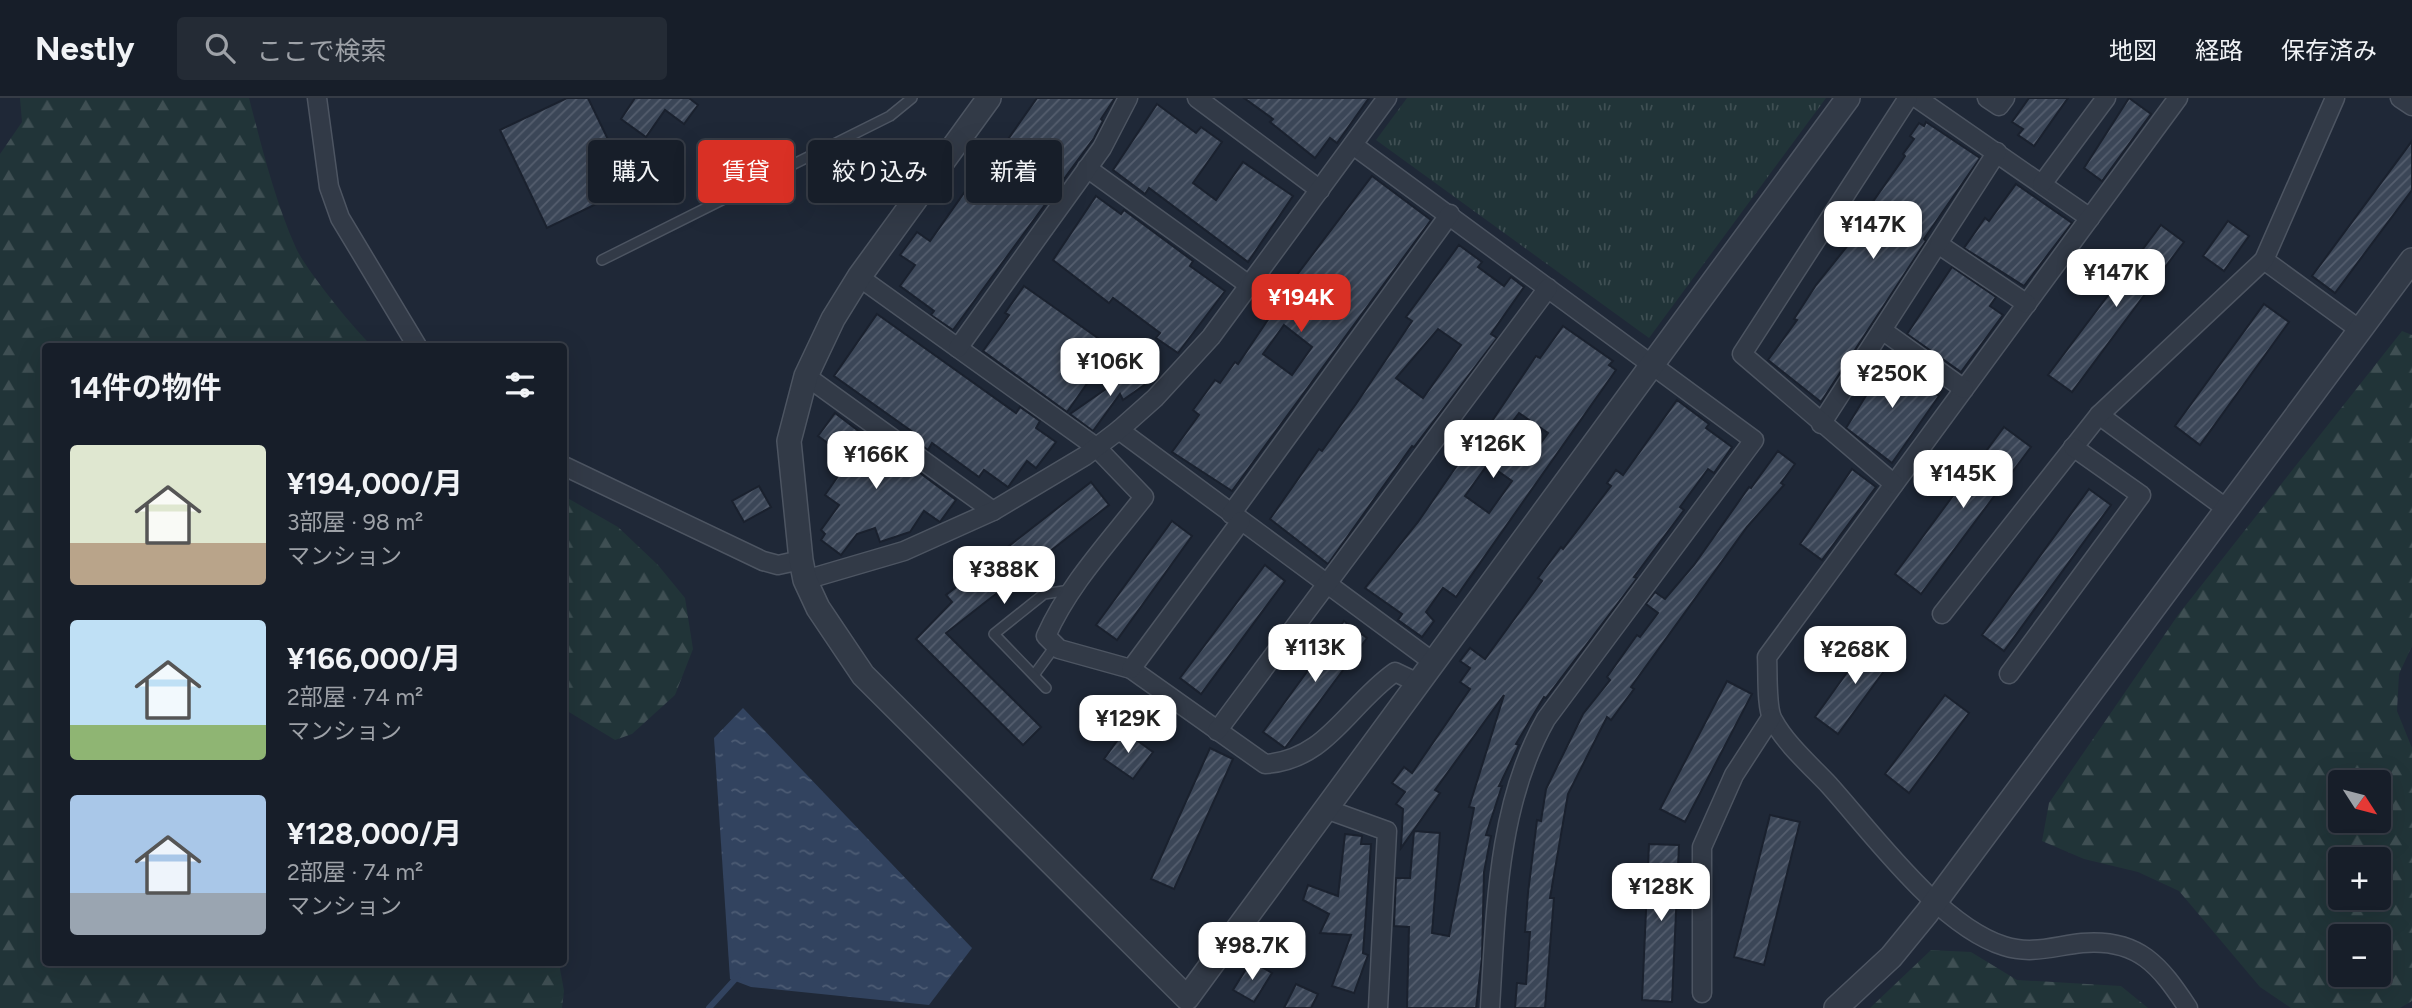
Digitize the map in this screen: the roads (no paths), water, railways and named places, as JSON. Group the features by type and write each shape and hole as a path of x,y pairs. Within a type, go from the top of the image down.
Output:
{"street":[{"path":"317,98 329,187 340,218 415,343"},
{"path":"989,98 859,277 833,319 806,376 789,441 796,538 803,570 818,608 863,675 1188,1005 1326,809 1650,364 1848,98"},
{"path":"958,348 1087,168 1117,123 1128,98"},
{"path":"1197,98 1320,190"},
{"path":"567,467 763,561 803,570 904,551 993,511 1039,485 1096,447 1155,398 1210,337 1387,98"},
{"path":"1895,484 1821,424 1742,354 1908,98"},
{"path":"1917,98 2090,218"},
{"path":"1987,98 1999,106 2005,98"},
{"path":"2042,184 2106,98"},
{"path":"1702,993 1702,847 1734,775 1771,718 1767,657 2178,98"},
{"path":"1942,614 2099,415 2264,260 2335,98"},
{"path":"2400,98 2412,106"},
{"path":"1353,145 1754,440 1546,719 1532,745 1520,777 1505,838 1490,1008"},
{"path":"1821,424 1997,152"},
{"path":"1087,168 1249,285"},
{"path":"1131,669 1450,214"},
{"path":"1938,244 2026,304"},
{"path":"2264,260 2360,330"},
{"path":"1836,1008 1891,957 1936,902 2412,260"},
{"path":"859,277 1096,447 1144,497 1072,590 1046,636 1056,645 1131,669 1265,764 1287,763 1308,753 1325,740 1376,686 1395,672 1418,683"},
{"path":"1217,731 1548,288"},
{"path":"1882,330 1964,389"},
{"path":"806,376 993,511"},
{"path":"2099,415 2227,509"},
{"path":"1119,430 1433,662"},
{"path":"2009,674 2141,495 2073,447"},
{"path":"1771,718 1936,902 1980,934 2004,946 2038,952 2084,943 2123,946 2146,955 2165,973 2188,1008"},
{"path":"1326,809 1387,831 1378,1008"}],"lane":[{"path":"602,260 890,116 912,98"},
{"path":"1046,688 994,634 1044,594 1072,590"},
{"path":"1034,675 1056,645"}],"water":[{"path":"743,708 972,948 929,1005 751,987 730,979 714,738"}],"waterway":[{"path":"709,1008 738,976"}]}
